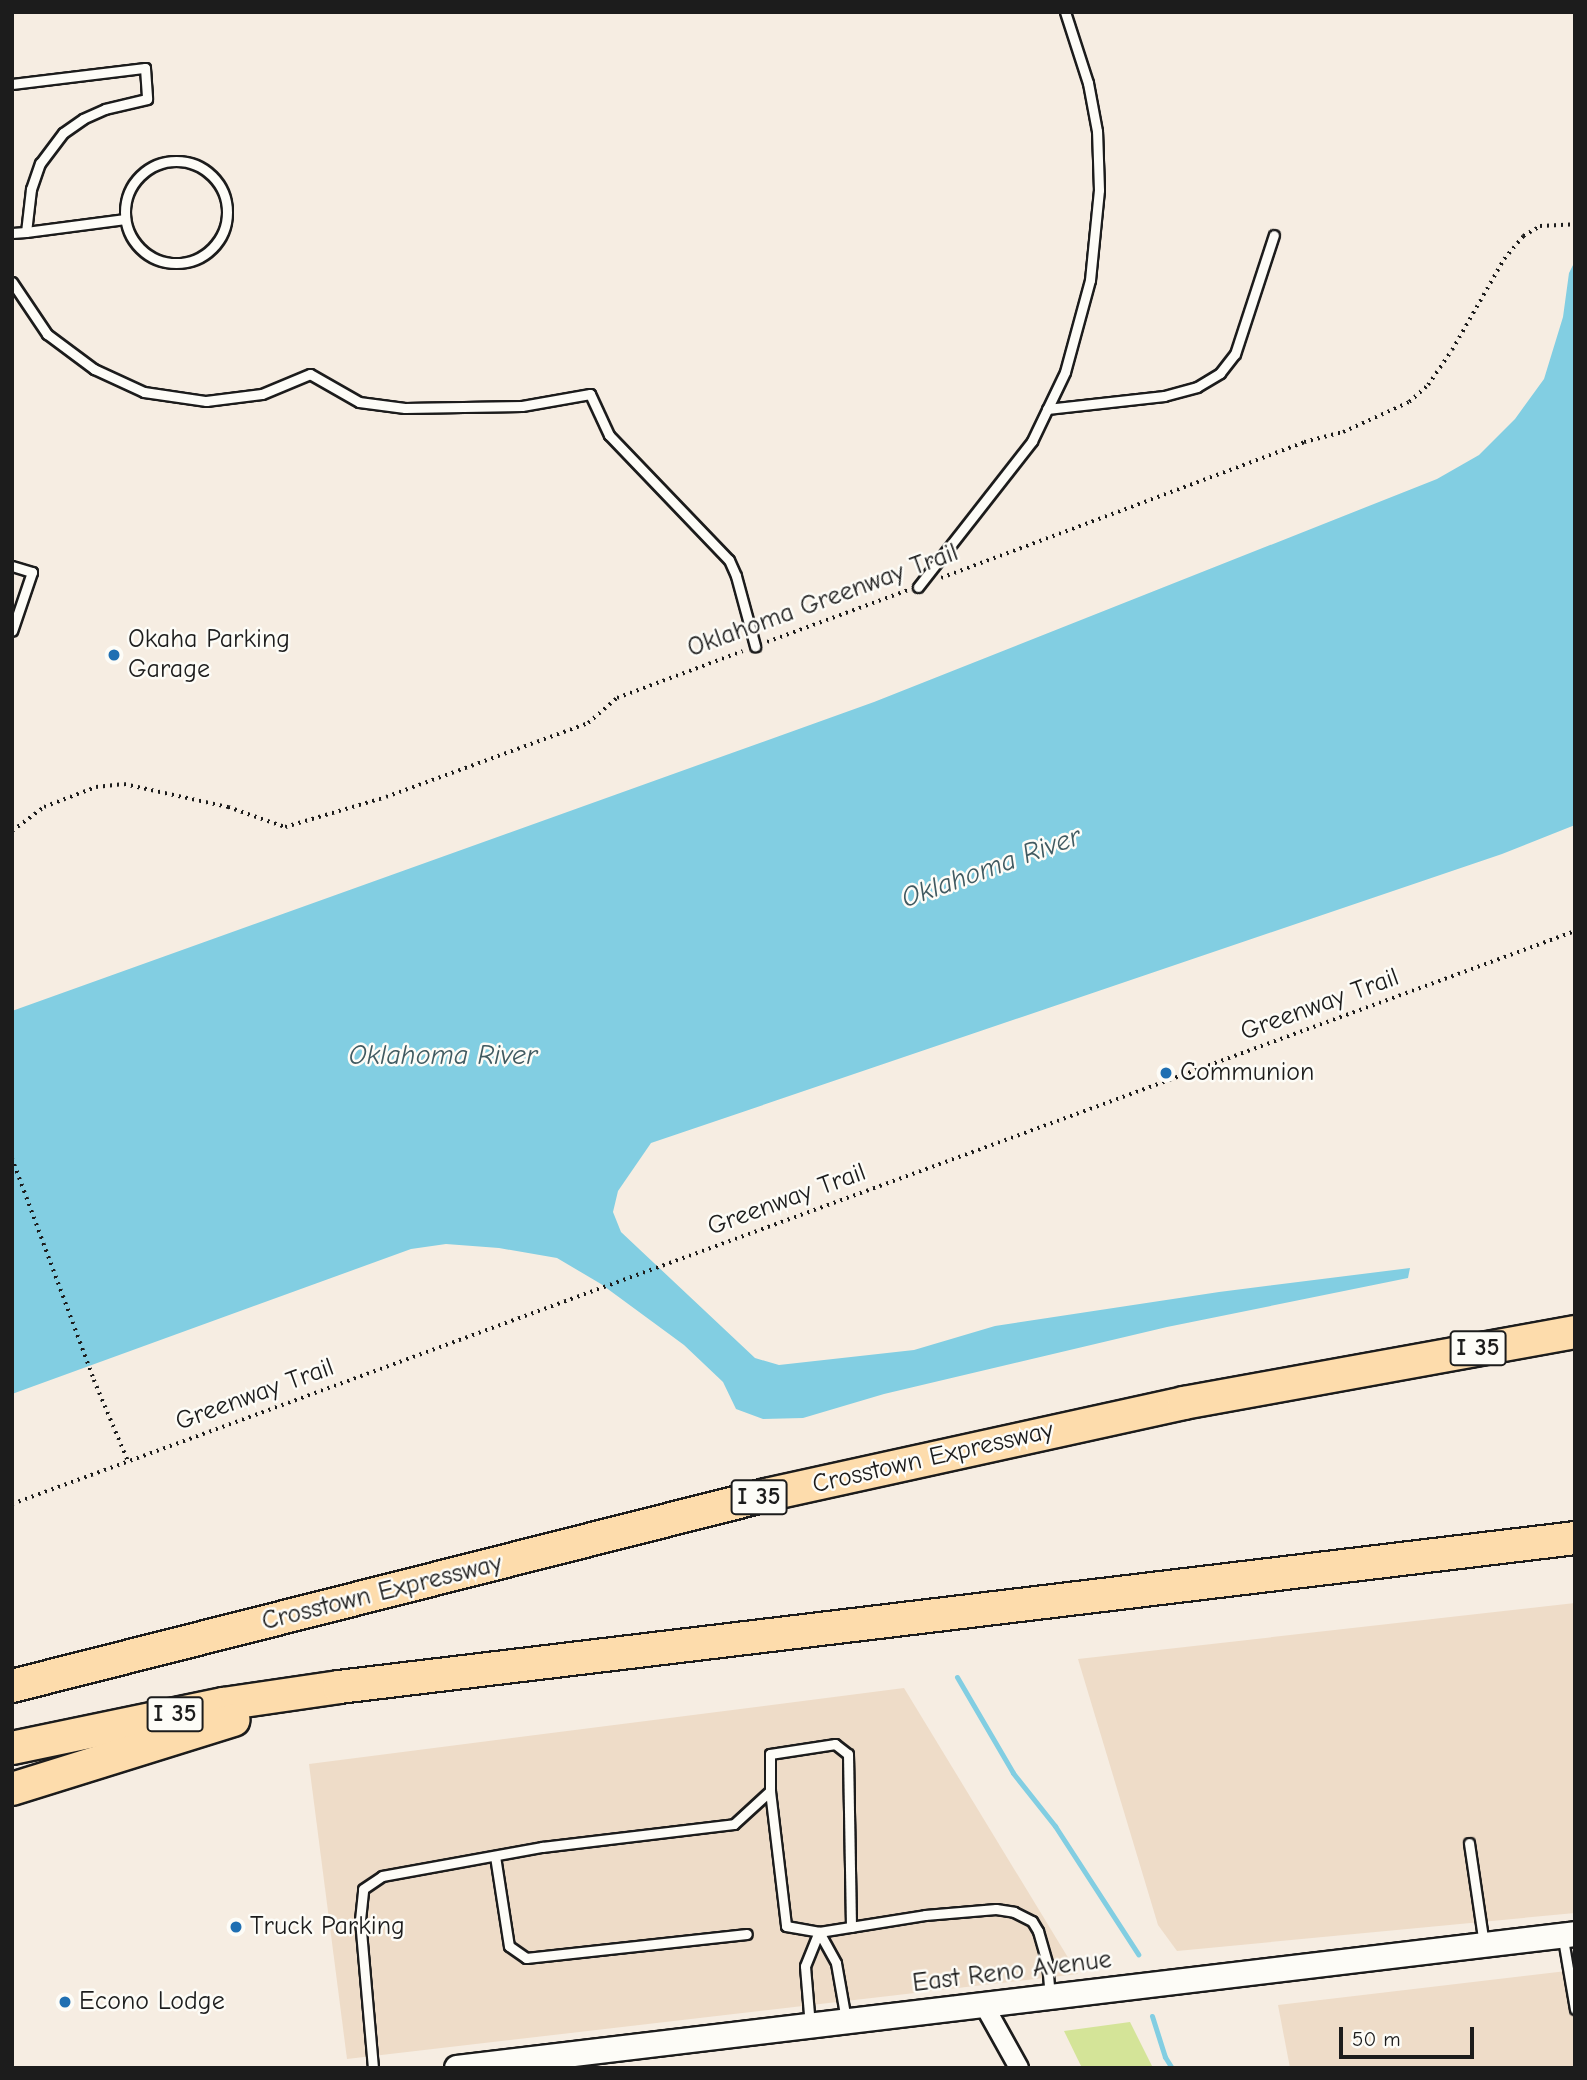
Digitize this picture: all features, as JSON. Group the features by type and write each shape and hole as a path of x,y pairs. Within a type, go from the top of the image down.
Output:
{"highway":[{"name":"Crosstown Expressway","path":"12,1686 753,1499 1011,1440 1327,1375 1575,1332"},
{"name":"I 35","path":"12,1748 223,1704 339,1687 1575,1538"},
{"path":"12,1667 142,1654"},
{"path":"12,1789 339,1687"}],"main road":[{"name":"East Reno Avenue","path":"457,2068 1569,1935"}],"street":[{"path":"984,2005 1019,2068"}],"lane":[{"path":"918,587 1032,441 1065,372 1090,280 1099,190 1097,131 1088,83 1065,12"},
{"path":"12,84 145,68 147,99 105,109 83,119 63,133 40,163 30,188 26,232"},
{"path":"173,160 190,162 205,169 216,180 224,194 227,212 224,229 216,244 202,256 186,262 169,262 152,257 138,246 128,232 125,219 126,200 132,184 143,172 157,164 173,160"},
{"path":"12,233 125,219"},
{"path":"1047,409 1164,396 1197,387 1220,373 1235,354 1274,235"},
{"path":"12,282 47,334 94,369 144,392 206,401 262,394 310,373 359,401 405,408 522,406 590,394 609,435 729,560 755,646"},
{"path":"12,566 32,572 13,629"},
{"path":"855,1926 848,1754 835,1744 770,1754 770,1791 786,1926 819,1933 996,1909 1014,1912 1032,1922 1038,1931 1047,1963 1051,1997"},
{"path":"373,2068 360,1920 363,1889 382,1876 542,1847 734,1824 770,1791"},
{"path":"1469,1843 1484,1945"},
{"path":"495,1856 509,1946 526,1958 747,1934"},
{"path":"819,1933 835,1963 847,2021"},
{"path":"810,2026 804,1966 819,1933"},
{"path":"1569,1935 1575,2009"}],"path":[{"name":"Oklahoma Greenway Trail","path":"12,831 44,807 96,787 124,784 217,804 285,827 386,797 588,723 617,698 1304,442 1343,432 1409,402 1427,385 1452,350 1503,259 1523,236 1540,226 1575,224"},
{"name":"Greenway Trail","path":"12,1503 1575,931"},
{"path":"12,1158 94,1380 128,1461"}],"shaded area":[{"path":"1575,1603 1575,1913 1177,1951 1158,1925 1078,1659"},
{"path":"904,1688 1078,1974 347,2059 309,1764"},
{"path":"1575,1970 1575,2068 1290,2068 1278,2005"}],"green space":[{"path":"1130,2022 1153,2068 1082,2068 1064,2031"}],"water":[{"name":"Oklahoma River","path":"1575,261 1575,825 1502,854 651,1143 618,1191 613,1212 621,1232 755,1358 779,1365 914,1350 995,1326 1219,1292 1410,1268 1408,1278 1167,1327 884,1394 803,1418 763,1419 736,1409 723,1382 684,1345 601,1284 557,1258 499,1248 446,1244 411,1249 12,1394 12,1011 874,702 1437,479 1479,455 1515,419 1544,379 1563,317 1569,273"}],"waterway":[{"path":"957,1677 1013,1773 1055,1826 1138,1954"},
{"path":"1152,2016 1165,2057 1172,2068"}],"place":[{"name":"Okaha Parking Garage","path":"114,655"},
{"name":"Communion","path":"1166,1073"},
{"name":"Truck Parking","path":"236,1927"},
{"name":"Econo Lodge","path":"65,2002"}]}
